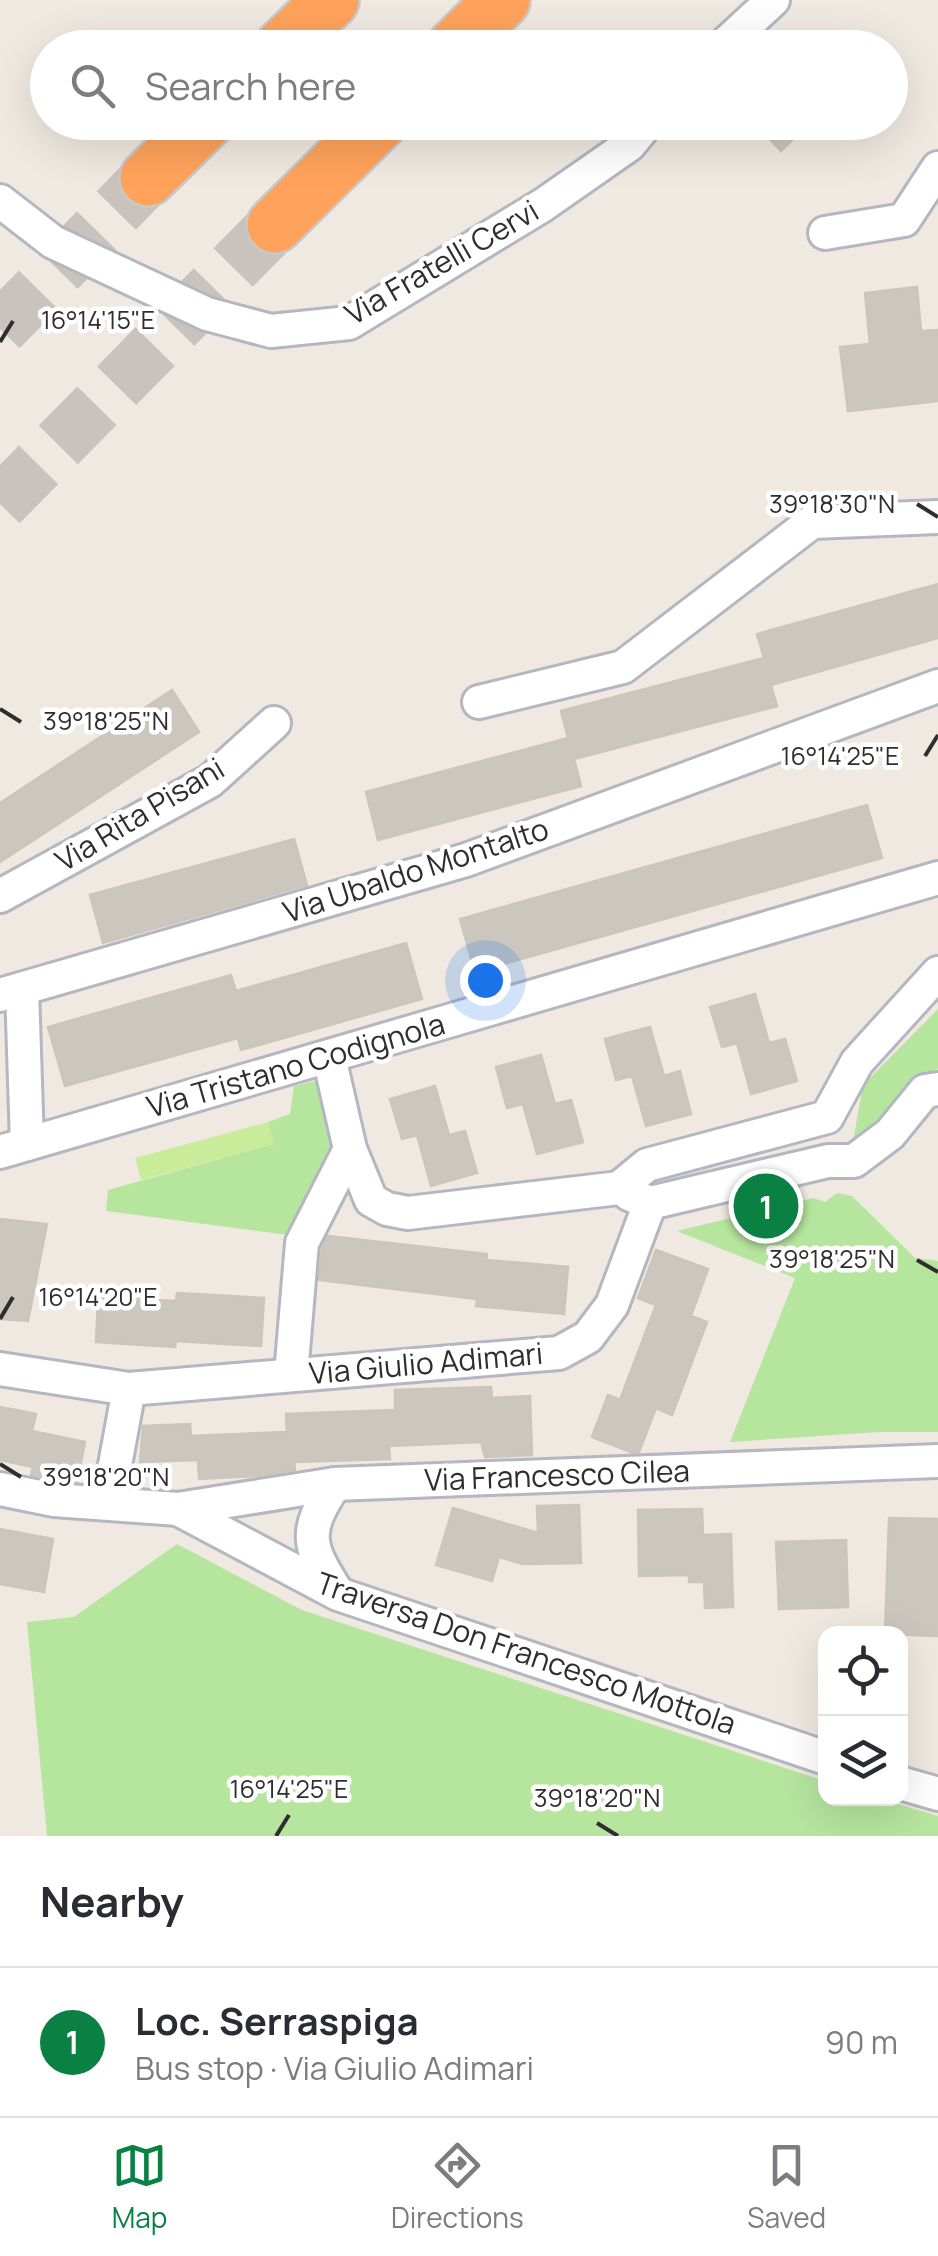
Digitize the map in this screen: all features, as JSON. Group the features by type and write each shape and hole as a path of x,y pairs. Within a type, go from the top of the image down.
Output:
{"highway":[{"path":"300,30 331,0"},
{"path":"472,30 502,0"},
{"path":"148,178 187,140"},
{"path":"275,225 360,140"}],"street":[{"path":"740,30 773,0"},
{"name":"Via Fratelli Cervi","path":"0,201 54,242 207,314 271,331 349,323 543,204 633,140"},
{"path":"826,233 904,220 938,168"},
{"path":"479,702 623,667 812,522 938,517"},
{"name":"Via Ubaldo Montalto","path":"11,992 466,860 938,686"},
{"name":"Via Rita Pisani","path":"0,896 210,780 274,724"},
{"name":"Via Tristano Codignola","path":"13,1148 938,878"},
{"path":"828,1161 827,1117 857,1062 938,973"},
{"path":"11,992 13,1148"},
{"path":"329,1057 350,1149 371,1200 387,1209 408,1213 618,1188 647,1165 827,1117"},
{"path":"618,1188 650,1204 828,1161 854,1161 890,1134 926,1090 938,1088"},
{"name":"Via Giulio Adimari","path":"291,1374 302,1243 350,1149"},
{"name":"Via Giulio Adimari","path":"0,1369 129,1390 559,1353 588,1337 612,1304 650,1204"},
{"path":"108,1503 129,1390"},
{"name":"Via Francesco Cilea","path":"178,1510 335,1484 938,1461"},
{"path":"335,1484 317,1511 312,1530 315,1557 338,1594"},
{"path":"0,1489 54,1500 178,1510"},
{"name":"Traversa Don Francesco Mottola","path":"178,1510 338,1594 818,1755"},
{"path":"908,1785 938,1794"}],"green space":[{"path":"938,1009 938,1069 930,1072 852,1147 863,1085"},
{"path":"315,1081 333,1144 288,1235 106,1211 108,1190 273,1144 268,1122 290,1114 294,1086"},
{"path":"268,1122 274,1144 141,1180 135,1158"},
{"path":"837,1193 852,1196 915,1258 938,1261 938,1432 730,1442 795,1278 677,1231 814,1198 825,1202"},
{"path":"177,1544 302,1610 818,1779 818,1806 905,1806 938,1816 938,1836 47,1836 27,1622 74,1617"}],"building":[{"path":"771,140 792,140 781,151"},
{"path":"917,287 921,331 938,330 938,401 848,411 840,347 870,344 865,293"},
{"path":"938,584 938,638 771,685 777,706 574,759 581,786 378,840 366,792 568,738 561,711 764,658 757,634"},
{"path":"172,690 199,732 0,862 0,803"},
{"path":"867,805 882,858 475,972 460,919"},
{"path":"294,839 307,885 103,943 90,895"},
{"path":"406,943 422,999 241,1050 238,1038 65,1086 48,1027 231,975 236,991"},
{"path":"755,994 769,1043 785,1039 797,1081 751,1094 737,1043 722,1047 710,1007"},
{"path":"650,1027 664,1076 680,1071 691,1114 646,1126 632,1076 616,1080 605,1039"},
{"path":"541,1055 555,1104 571,1100 583,1142 537,1154 523,1104 507,1108 496,1067"},
{"path":"435,1086 449,1135 465,1131 477,1173 431,1186 417,1135 402,1139 390,1099"},
{"path":"0,1219 47,1224 28,1321 0,1319"},
{"path":"328,1236 487,1254 486,1260 568,1267 564,1314 476,1306 477,1299 319,1280 322,1249"},
{"path":"656,1250 708,1269 691,1316 707,1322 672,1415 656,1408 639,1452 633,1453 592,1437 608,1395 620,1400 656,1305 638,1298"},
{"path":"177,1293 264,1298 261,1346 176,1341 175,1347 96,1342 98,1297 176,1301"},
{"path":"491,1387 492,1398 530,1396 532,1455 485,1457 481,1442 389,1446 390,1459 294,1462 295,1470 199,1479 198,1460 140,1462 143,1426 190,1424 191,1436 287,1432 286,1414 395,1410 395,1390"},
{"path":"0,1407 36,1414 32,1431 85,1442 77,1482 31,1475 33,1467 0,1460"},
{"path":"579,1505 581,1563 523,1564 499,1557 492,1581 436,1565 453,1508 538,1533 537,1506"},
{"path":"702,1509 703,1535 731,1534 733,1607 705,1608 704,1582 689,1582 689,1575 639,1576 638,1510"},
{"path":"889,1518 938,1519 938,1636 908,1635 908,1626 885,1626"},
{"path":"0,1529 53,1539 44,1592 0,1584"},
{"path":"846,1540 848,1607 779,1609 776,1542"}],"tunnel":[{"path":"0,329 148,178"},
{"path":"0,504 275,225"}],"place":[{"name":"Loc. Serraspiga","path":"766,1206"}]}
